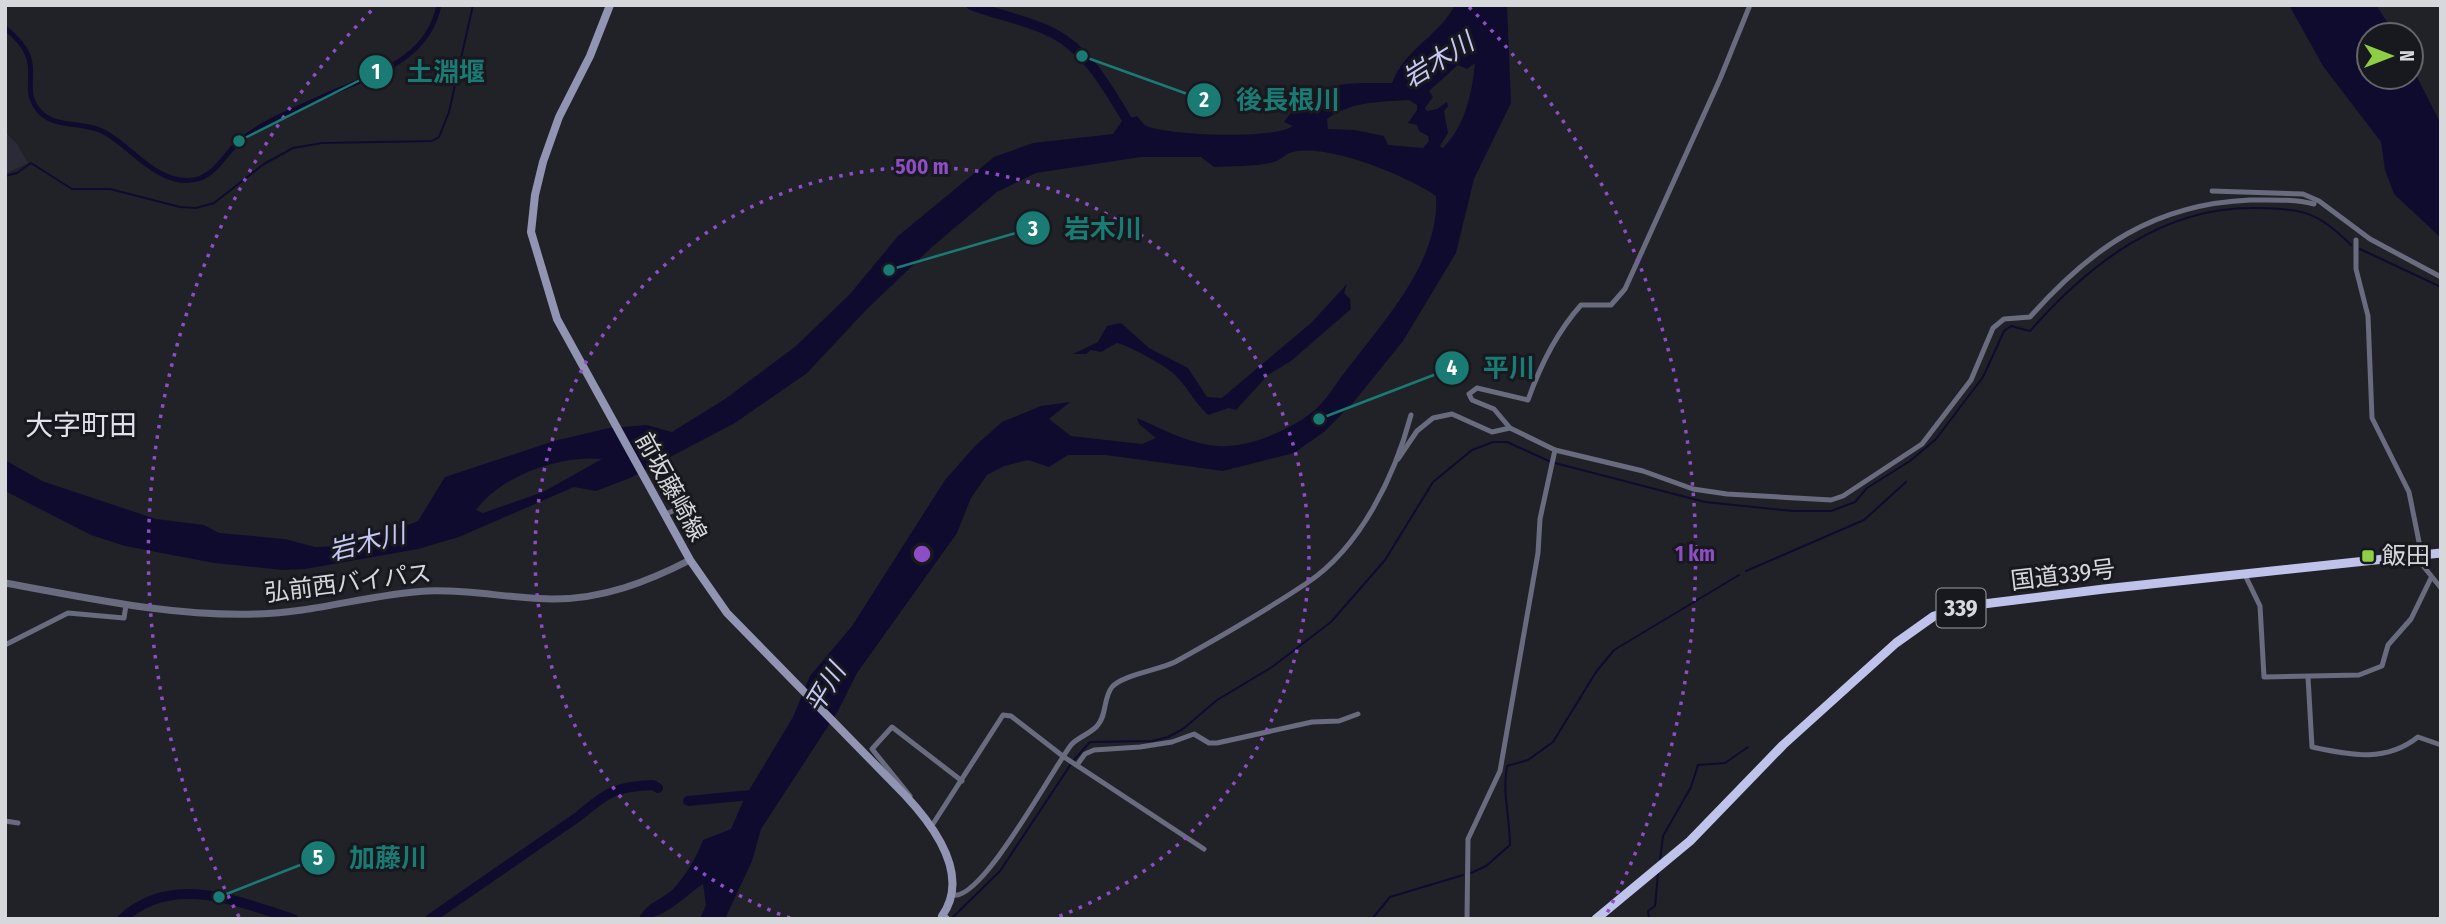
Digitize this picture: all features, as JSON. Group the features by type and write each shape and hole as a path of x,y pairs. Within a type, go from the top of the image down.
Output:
{"highway":[{"name":"国道339号","path":"1596,919 1690,841 1783,746 1924,621 1947,611 1975,605 2245,573 2441,553"}],"main road":[{"name":"前坂藤崎線","path":"610,5 543,162 531,222 550,298 574,355 690,560 727,612 909,799 932,827 951,866 953,895"},
{"path":"942,918 953,895"}],"street":[{"path":"1750,5 1625,289 1611,305 1581,305 1572,315 1560,332 1528,400 1518,400 1477,388 1469,394 1472,400 1494,409 1510,428 1555,450 1643,471 1693,489 1814,499 1843,496 1923,444 1971,380 1993,328 2004,319 2030,317 2095,253 2122,234 2171,213 2230,201 2273,200 2314,204"},
{"path":"2212,191 2303,194 2319,201 2382,246 2441,277"},
{"path":"2356,240 2356,269 2368,316 2372,418 2409,492 2421,555 2431,578 2441,588"},
{"path":"953,895 965,894 989,869 1066,759 1073,743 1098,726 1109,692 1116,683 1161,669 1308,582 1355,535 1398,459 1417,431 1433,418 1452,414 1492,432 1510,428"},
{"path":"1398,459 1411,415"},
{"path":"1466,919 1468,839 1500,771 1538,553 1540,519 1555,450"},
{"path":"666,514 677,509"},
{"name":"弘前西バイパス","path":"5,583 126,605 210,615 262,614 423,591 462,590 552,599 577,598 637,585 690,560"},
{"path":"2245,573 2260,606 2264,677 2359,675 2382,666 2388,645 2411,619 2431,578"},
{"path":"5,645 68,613 124,618 126,605"},
{"path":"2308,677 2312,747 2385,755 2403,749 2418,737 2441,746"},
{"path":"1076,765 1085,754 1107,747 1140,747 1194,734 1209,743 1217,743 1312,722 1339,721 1357,714"},
{"path":"932,827 1003,715 1011,716 1066,759 1204,849"},
{"path":"909,799 910,795 872,749 892,727 962,781"},
{"path":"5,821 18,823"}],"shaded area":[{"path":"5,132 17,144 28,163 5,174"}],"water":[{"name":"岩木川","path":"1455,5 1507,5 1511,103 1474,179 1456,253 1403,341 1352,404 1324,432 1294,453 1223,471 1106,455 1068,455 1049,467 1028,460 1004,466 987,475 971,498 957,533 857,673 838,711 761,829 752,861 725,919 700,919 706,905 703,884 666,912 639,919 650,905 678,883 691,866 703,840 731,829 745,797 793,717 810,676 852,626 945,480 975,446 1002,422 1041,406 1070,402 1049,419 1071,436 1142,444 1156,438 1139,424 1137,418 1186,439 1212,445 1238,445 1282,431 1323,402 1406,290 1429,244 1435,221 1436,196 1407,179 1367,163 1308,150 1290,153 1274,162 1252,166 1214,167 1201,157 1141,157 1036,173 997,192 932,247 867,309 807,373 735,423 630,478 596,491 574,487 459,537 418,549 305,569 282,570 214,563 125,546 91,535 5,491 5,460 42,481 156,519 204,525 219,533 285,539 315,547 342,546 385,534 418,521 445,477 554,441 609,428 647,425 672,432 725,399 796,346 850,294 898,236 994,157 1033,143 1113,134 1122,121 1137,116 1149,127 1179,132 1245,135 1282,130 1293,126 1284,122 1295,108 1319,91 1345,84 1392,83 1405,60 1448,16","holes":["1475,63 1472,86 1462,120 1443,148 1440,146 1448,133 1444,111 1448,106 1447,102 1437,109 1427,111 1425,108 1433,97 1429,91 1458,65 1467,69","1409,100 1417,105 1417,110 1408,123 1417,125 1419,131 1428,136 1429,141 1423,148 1388,145 1384,136 1355,130 1328,129 1327,119 1336,113 1366,104","602,459 543,492 483,513 476,510 487,498 516,477 551,464"]},
{"path":"2289,5 2376,5 2387,21 2355,21 2355,91 2424,91 2441,124 2441,238 2394,194 2385,170 2381,142 2323,66"},
{"path":"1347,284 1344,293 1350,299 1351,309 1291,361 1268,375 1236,410 1229,408 1208,415 1171,372 1123,345 1117,343 1101,352 1091,350 1086,354 1073,354 1098,342 1107,326 1121,323 1149,348 1188,368 1207,397 1222,398 1311,323"}],"waterway":[{"path":"5,28 27,53 33,102 40,112 54,121 104,132 156,171 175,179 188,180 207,175 235,145 260,127 397,63 424,39 433,24 439,5"},
{"path":"5,176 17,173 31,163 72,189 110,189 180,207 196,208 214,203 264,164 293,148 322,143 432,141 439,137 449,112 473,5"},
{"path":"971,5 1033,25 1066,41 1089,62 1132,128"},
{"path":"1555,463 1705,502 1793,511 1831,511 1855,502 1867,488 1910,461 1936,439 1983,377 2004,331 2011,326 2030,331 2077,283 2103,262 2159,228 2222,210 2286,209 2318,219 2351,245"},
{"path":"2360,249 2441,287"},
{"path":"1074,760 1090,742 1152,741 1183,729 1217,700 1272,667 1331,622 1385,560 1433,482 1472,450 1493,442 1507,442 1549,461"},
{"path":"1746,571 1864,520 1906,482"},
{"path":"1471,873 1486,866 1510,845 1505,786 1507,766 1528,760 1553,742 1596,672 1614,650 1739,575"},
{"path":"1660,861 1663,836 1691,787 1698,765 1725,763 1748,747"},
{"path":"952,918 1000,871 1071,764"},
{"path":"430,919 605,796 630,787 653,785 658,788"},
{"path":"688,801 761,794"},
{"path":"1649,919 1648,911 1655,906 1658,874"},
{"path":"1372,919 1390,897 1463,875"},
{"path":"122,919 141,905 162,897 183,894 227,899 293,919"}],"place":[{"name":"後長根川","path":"1082,56"},
{"name":"土淵堰","path":"239,141"},
{"name":"岩木川","path":"889,270"},
{"name":"平川","path":"1319,419"},
{"name":"飯田","path":"2368,556"},
{"name":"加藤川","path":"219,897"}],"district":[{"name":"大字町田","path":"81,425"}]}
